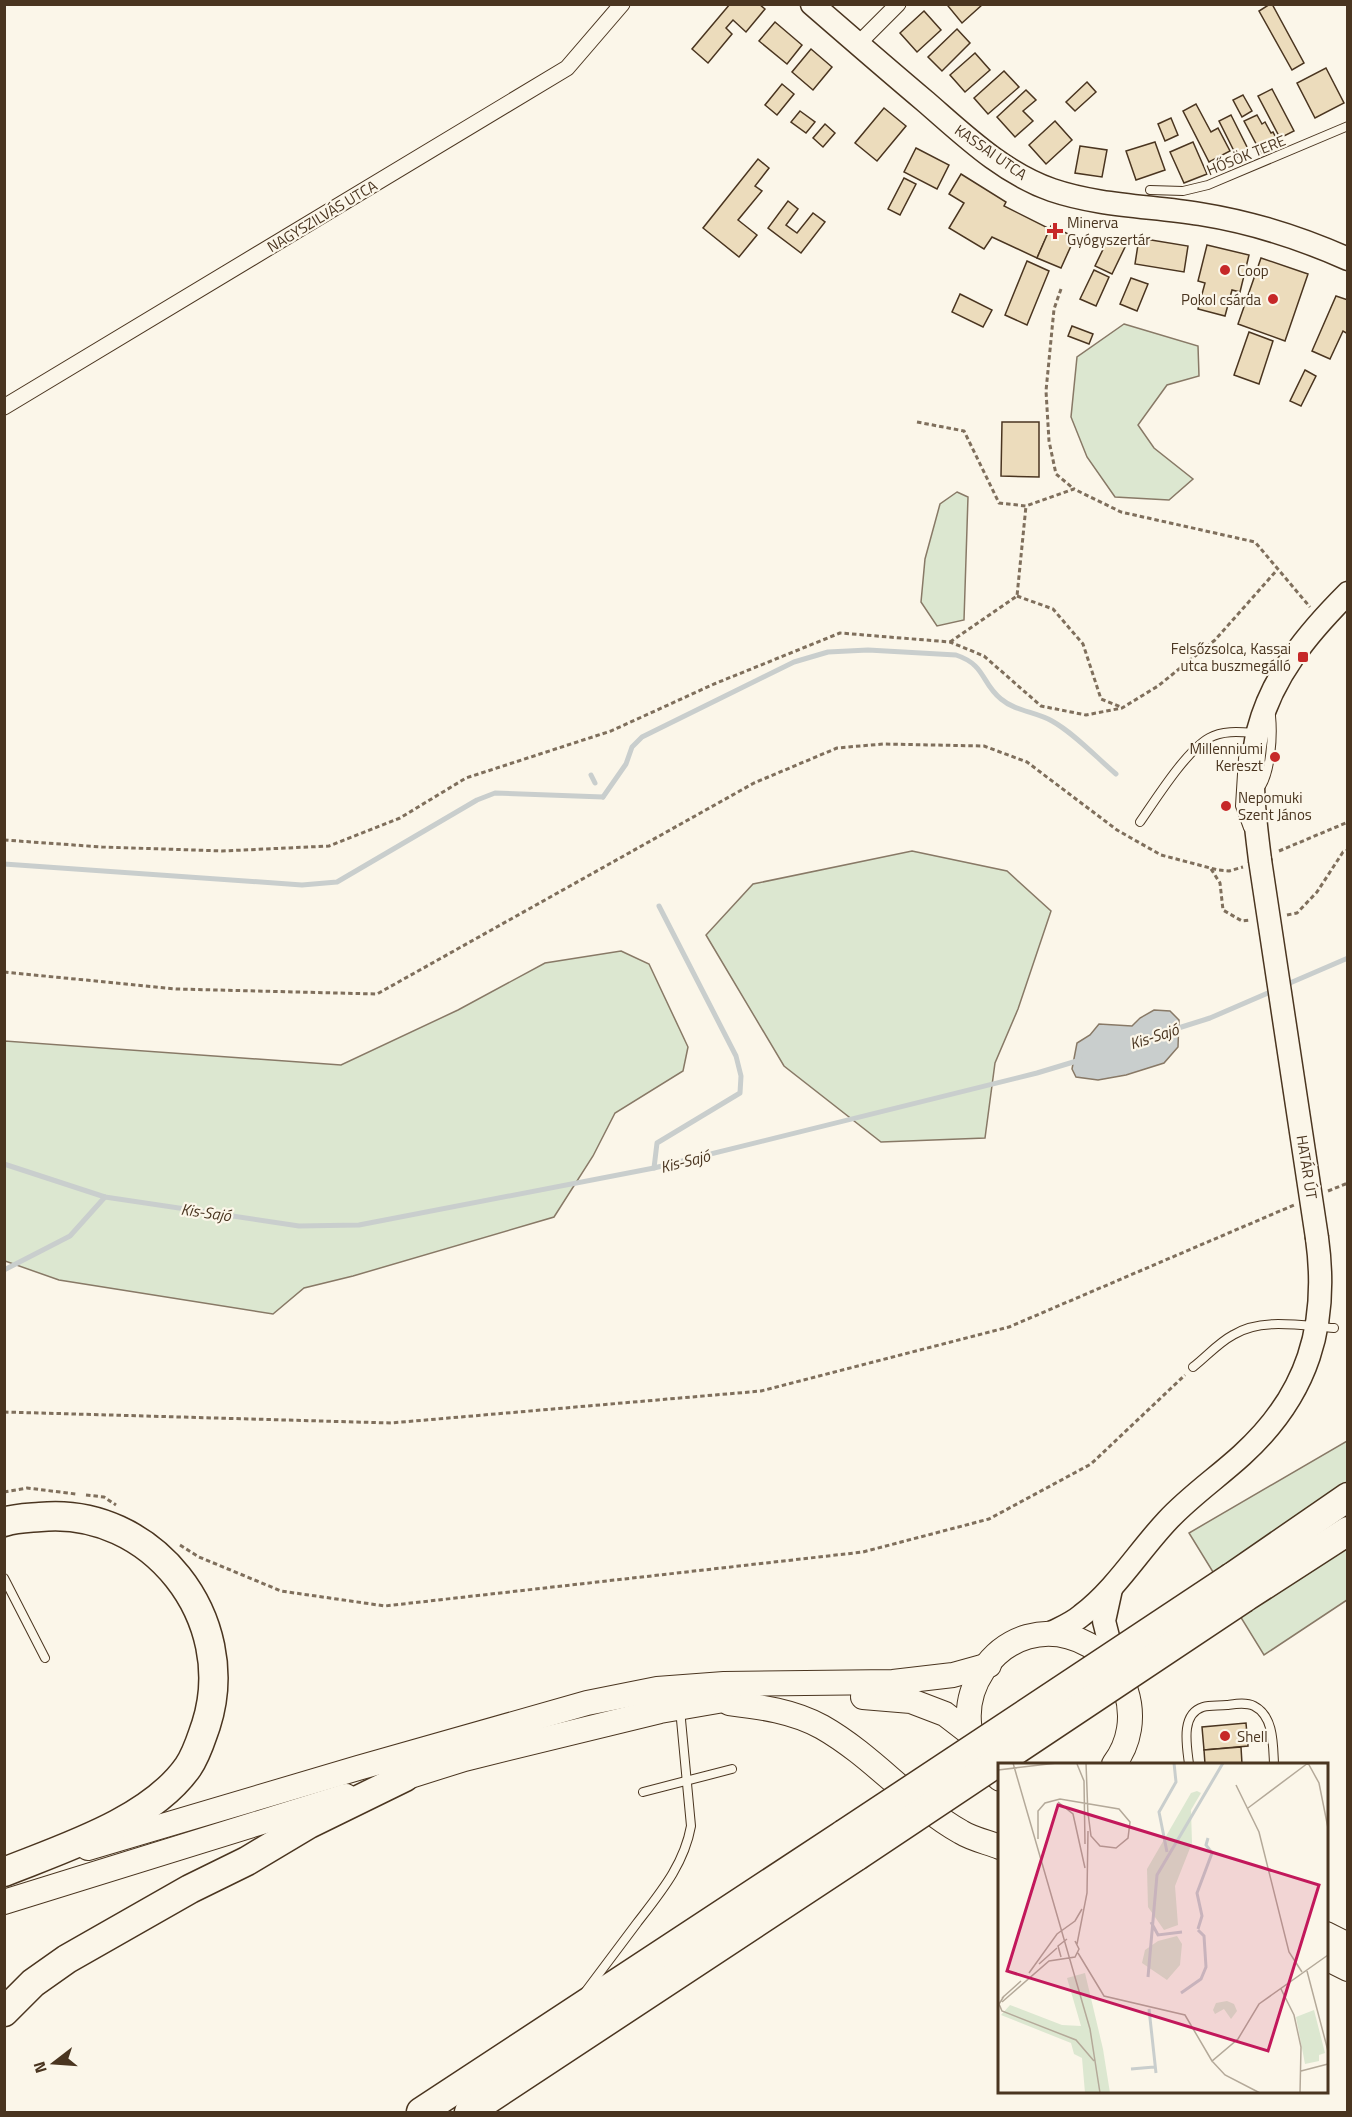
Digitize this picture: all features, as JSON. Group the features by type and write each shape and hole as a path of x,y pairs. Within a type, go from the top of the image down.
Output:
{"highway":[{"path":"469,2112 850,1845 1238,1587 1347,1497"},
{"path":"4,1522 28,1518 70,1516 87,1519 117,1529 158,1555 173,1571 200,1611 212,1648 214,1682 210,1711 198,1747 188,1767 156,1800 140,1811 80,1842 4,1872"},
{"path":"1238,1587 1347,1531"},
{"path":"4,2012 33,1983 67,1959 190,1889 247,1861 309,1824 405,1777"},
{"path":"421,2112 565,2018 850,1845"}],"main road":[{"name":"KASSAI UTCA","path":"812,4 979,147 1022,176 1050,189 1080,198 1201,214 1247,224 1293,238 1347,259"},
{"name":"HATÁR ÚT","path":"1051,1633 1083,1615 1111,1589 1168,1519 1244,1454 1282,1412 1303,1375 1325,1328 1320,1303 1322,1270 1264,854 1254,798 1249,736 1281,674 1320,620 1347,593"},
{"path":"1111,1589 1104,1621 1118,1674"},
{"path":"998,1778 979,1756 968,1722 970,1698 978,1676 994,1656 1013,1642 1051,1633 1072,1638 1093,1647 1112,1664 1125,1685 1130,1710 1128,1735 1122,1759"},
{"path":"4,1872 587,1703 657,1689 724,1684 893,1682 953,1675 988,1665"},
{"path":"4,1902 464,1759 680,1708 746,1696 873,1697 911,1701 945,1714 971,1734"},
{"path":"680,1708 728,1703 772,1708 821,1726 883,1772 918,1803 962,1833 998,1847"},
{"path":"1328,1935 1347,1945"},
{"path":"1328,1959 1347,1969"}],"street":[{"name":"NAGYSZILVÁS UTCA","path":"4,407 567,68 622,4"},
{"path":"858,44 898,4"}],"lane":[{"name":"HŐSÖK TERE","path":"1150,190 1183,191 1209,185 1347,126"},
{"path":"1254,798 1267,773 1272,727 1269,698"},
{"path":"1140,822 1167,783 1198,746 1210,737 1225,733 1249,736"},
{"path":"1244,752 1240,806 1245,822 1264,854"},
{"path":"1193,1367 1234,1334 1254,1328 1285,1322 1325,1328"},
{"path":"4,1578 45,1658"},
{"path":"1189,1763 1186,1727 1196,1711 1203,1707 1247,1704 1255,1706 1269,1725 1274,1763"},
{"path":"565,2018 665,1886 688,1845 691,1826 680,1708"},
{"path":"643,1792 732,1769"}],"path":[{"path":"1061,289 1054,309 1046,391 1049,441 1056,474 1074,489 1121,512 1255,542 1320,620"},
{"path":"917,422 964,431 999,503 1026,506 1074,489"},
{"path":"950,642 1017,596 1026,506"},
{"path":"4,840 102,847 222,851 329,846 400,818 466,778 611,731 714,684 840,633 950,642 984,656 1041,706 1086,715 1122,708 1158,686 1215,640 1277,570"},
{"path":"1017,596 1053,609 1083,644 1101,699 1122,708"},
{"path":"4,972 176,989 378,994 754,783 837,748 883,744 984,746 1027,762 1117,830 1161,855 1218,870 1229,871 1264,854 1347,822"},
{"path":"1327,1191 1347,1183"},
{"path":"4,1412 391,1423 761,1391 1009,1327 1297,1204"},
{"path":"180,1545 198,1557 281,1591 385,1606 863,1552 989,1519 1091,1464 1193,1367"},
{"path":"4,1492 27,1488 104,1497 123,1509"}],"green space":[{"path":"1124,324 1198,346 1199,376 1167,385 1138,425 1154,448 1193,479 1169,500 1115,497 1087,457 1071,417 1077,357"},
{"path":"957,492 968,497 964,620 937,626 921,602 925,559 940,504"},
{"path":"912,851 1007,871 1051,911 1018,1009 995,1063 985,1138 881,1142 784,1066 706,935 753,884"},
{"path":"621,951 649,964 688,1047 683,1071 615,1113 593,1156 554,1217 353,1276 304,1288 273,1314 59,1280 5,1261 5,1041 341,1065 458,1010 545,963"},
{"path":"1347,1441 1347,1600 1264,1655 1189,1533"}],"water":[{"path":"1154,1010 1170,1011 1179,1020 1178,1047 1164,1063 1126,1075 1098,1080 1076,1077 1072,1069 1077,1043 1090,1035 1099,1024 1132,1026"}],"building":[{"path":"730,4 759,4 765,9 746,32 733,20 726,28 732,34 708,63 692,49"},
{"path":"949,4 983,4 962,23 948,6"},
{"path":"1270,4 1304,63 1292,70 1259,11"},
{"path":"924,11 941,30 917,52 900,33"},
{"path":"775,22 802,45 787,64 759,41"},
{"path":"957,29 970,43 942,71 928,57"},
{"path":"811,49 832,67 813,90 792,72"},
{"path":"975,53 990,70 965,92 950,75"},
{"path":"1326,68 1344,103 1315,118 1297,83"},
{"path":"1004,71 1019,87 988,114 974,98"},
{"path":"1087,82 1096,92 1075,111 1066,102"},
{"path":"782,84 794,94 777,115 765,105"},
{"path":"1272,89 1294,131 1280,138 1258,96"},
{"path":"1026,90 1036,100 1023,111 1033,121 1015,137 997,117"},
{"path":"1243,95 1252,111 1242,117 1233,100"},
{"path":"1196,104 1211,132 1218,128 1230,151 1209,162 1183,111"},
{"path":"884,108 906,126 877,161 855,143"},
{"path":"800,111 815,122 806,133 791,122"},
{"path":"1231,115 1249,151 1237,157 1219,121"},
{"path":"1257,115 1262,124 1265,122 1271,133 1273,132 1279,144 1261,153 1244,121"},
{"path":"1171,118 1178,135 1165,141 1158,124"},
{"path":"1055,121 1072,140 1046,164 1029,145"},
{"path":"825,124 835,133 823,147 813,138"},
{"path":"1155,142 1165,170 1136,180 1126,151"},
{"path":"1193,142 1207,174 1184,183 1170,152"},
{"path":"1080,146 1107,150 1102,177 1075,173"},
{"path":"916,148 949,165 937,189 904,172"},
{"path":"758,159 769,168 755,186 762,191 738,220 757,235 739,257 703,228"},
{"path":"961,174 1006,202 1004,206 1050,229 1037,258 992,237 984,249 949,228 964,203 949,194"},
{"path":"904,178 916,184 900,215 888,209"},
{"path":"788,201 798,209 786,225 797,233 813,213 825,222 801,253 768,228"},
{"path":"1051,226 1075,237 1061,268 1037,258"},
{"path":"1109,237 1126,245 1112,274 1095,266"},
{"path":"1139,238 1188,246 1184,272 1135,264"},
{"path":"1207,245 1249,255 1240,292 1232,290 1225,316 1198,309 1205,283 1198,281"},
{"name":"Pokol csárda","path":"1261,258 1308,274 1285,341 1238,324"},
{"path":"1027,261 1049,271 1027,325 1005,315"},
{"path":"1094,270 1109,277 1096,306 1080,299"},
{"path":"1131,278 1148,284 1137,311 1120,304"},
{"path":"960,294 992,310 983,327 952,312"},
{"path":"1336,296 1348,300 1348,334 1343,331 1330,359 1312,351"},
{"path":"1072,326 1093,334 1089,344 1068,336"},
{"path":"1249,332 1273,341 1259,384 1234,375"},
{"path":"1305,370 1316,376 1301,406 1290,401"},
{"path":"1002,422 1039,422 1039,477 1001,476"},
{"name":"Shell","path":"1246,1723 1248,1746 1204,1750 1202,1727"},
{"path":"1241,1747 1242,1763 1205,1763 1204,1750"}],"waterway":[{"path":"603,797 626,764 632,747 642,737 794,662 828,652 868,650 956,655 966,659 978,669 1001,699 1061,726 1116,774"},
{"path":"591,775 595,783"},
{"path":"4,864 302,885 337,882 477,800 495,793 603,797"},
{"path":"654,1168 657,1143 740,1093 741,1076 736,1056 659,906"},
{"name":"Kis-Sajó","path":"1283,986 1348,958"},
{"name":"Kis-Sajó","path":"1172,1030 1210,1018 1275,990"},
{"name":"Kis-Sajó","path":"4,1164 105,1197 299,1226 359,1225 654,1168 1037,1073 1080,1060"},
{"path":"4,1270 70,1236 105,1197"}],"place":[{"name":"Minerva Gyógyszertár","path":"1055,231"},
{"name":"Coop","path":"1225,270"},
{"name":"Pokol csárda","path":"1273,299"},
{"name":"Felsőzsolca, Kassai utca buszmegálló","path":"1303,657"},
{"name":"Millenniumi Kereszt","path":"1275,757"},
{"name":"Nepomuki Szent János","path":"1226,806"},
{"name":"Shell","path":"1225,1736"}]}
